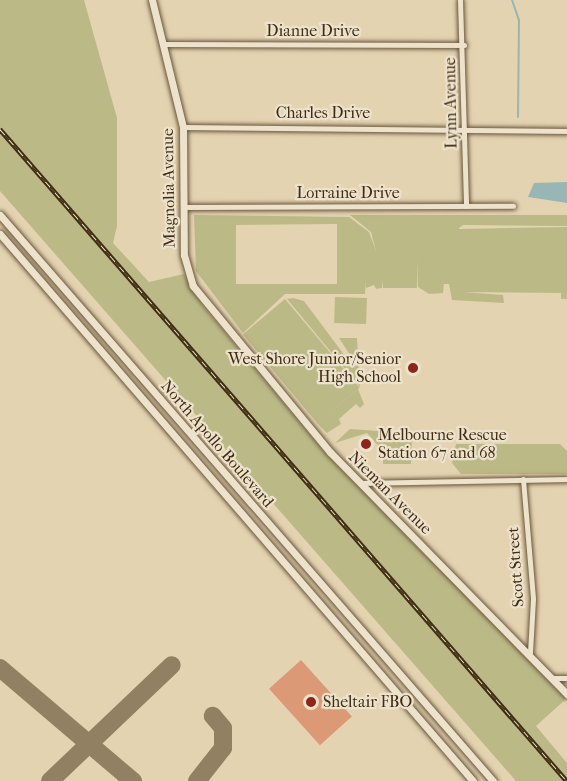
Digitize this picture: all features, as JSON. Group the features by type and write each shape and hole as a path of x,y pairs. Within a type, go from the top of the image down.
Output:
{"street":[{"name":"Magnolia Avenue","path":"152,0 183,127 187,270"},
{"name":"Lynn Avenue","path":"460,0 464,45 466,206"},
{"name":"Dianne Drive","path":"163,44 464,45"},
{"name":"Charles Drive","path":"183,127 464,127 567,131"},
{"name":"Lorraine Drive","path":"184,207 513,206"},
{"name":"North Apollo Boulevard","path":"0,215 494,781"},
{"name":"North Apollo Boulevard","path":"0,234 473,781"},
{"name":"Nieman Avenue","path":"187,270 204,302 330,452 530,653 567,694"},
{"name":"Scott Street","path":"523,479 532,599 530,653"},
{"path":"362,483 567,479"},
{"path":"553,678 567,678"}],"shaded area":[{"path":"0,0 84,0 117,118 117,226 113,243 149,282 184,274 202,305 327,455 566,699 536,726 567,763 567,781 516,781 0,191"},
{"path":"194,215 349,217 369,232 376,251 371,232 350,215 567,215 567,226 463,225 459,229 567,227 567,299 561,299 561,293 463,292 503,295 504,303 452,300 449,284 444,284 443,293 429,294 418,287 417,260 417,288 383,288 383,281 382,288 376,289 374,285 366,288 366,281 365,294 285,294 243,333 196,271","holes":["337,224 337,284 236,284 236,225"]},
{"path":"335,297 367,298 366,324 334,323"},
{"path":"285,299 360,388 317,423 243,334"},
{"path":"287,299 304,301 348,360 352,358 339,338 357,338 360,387"},
{"path":"358,389 364,404 360,408 356,404 339,419 341,424 327,433 317,423"},
{"path":"407,427 412,438 411,464 383,464 383,451 367,433 335,443 350,429 407,433"},
{"path":"456,444 560,444 567,451 567,474 461,474 452,463"}],"water":[{"path":"567,182 567,203 528,197 534,183"}],"building":[{"name":"Sheltair FBO","path":"301,660 352,716 320,745 269,689"}],"waterway":[{"path":"512,0 519,20 518,117"}],"taxiway":[{"path":"50,781 172,665"},
{"path":"0,668 133,781"},
{"path":"197,781 223,748 223,728 213,716"}],"railway":[{"path":"0,129 567,781"}],"place":[{"name":"West Shore Junior/Senior High School","path":"413,368"},
{"name":"Melbourne Rescue Station 67 and 68","path":"366,444"},
{"name":"Sheltair FBO","path":"311,702"}]}
